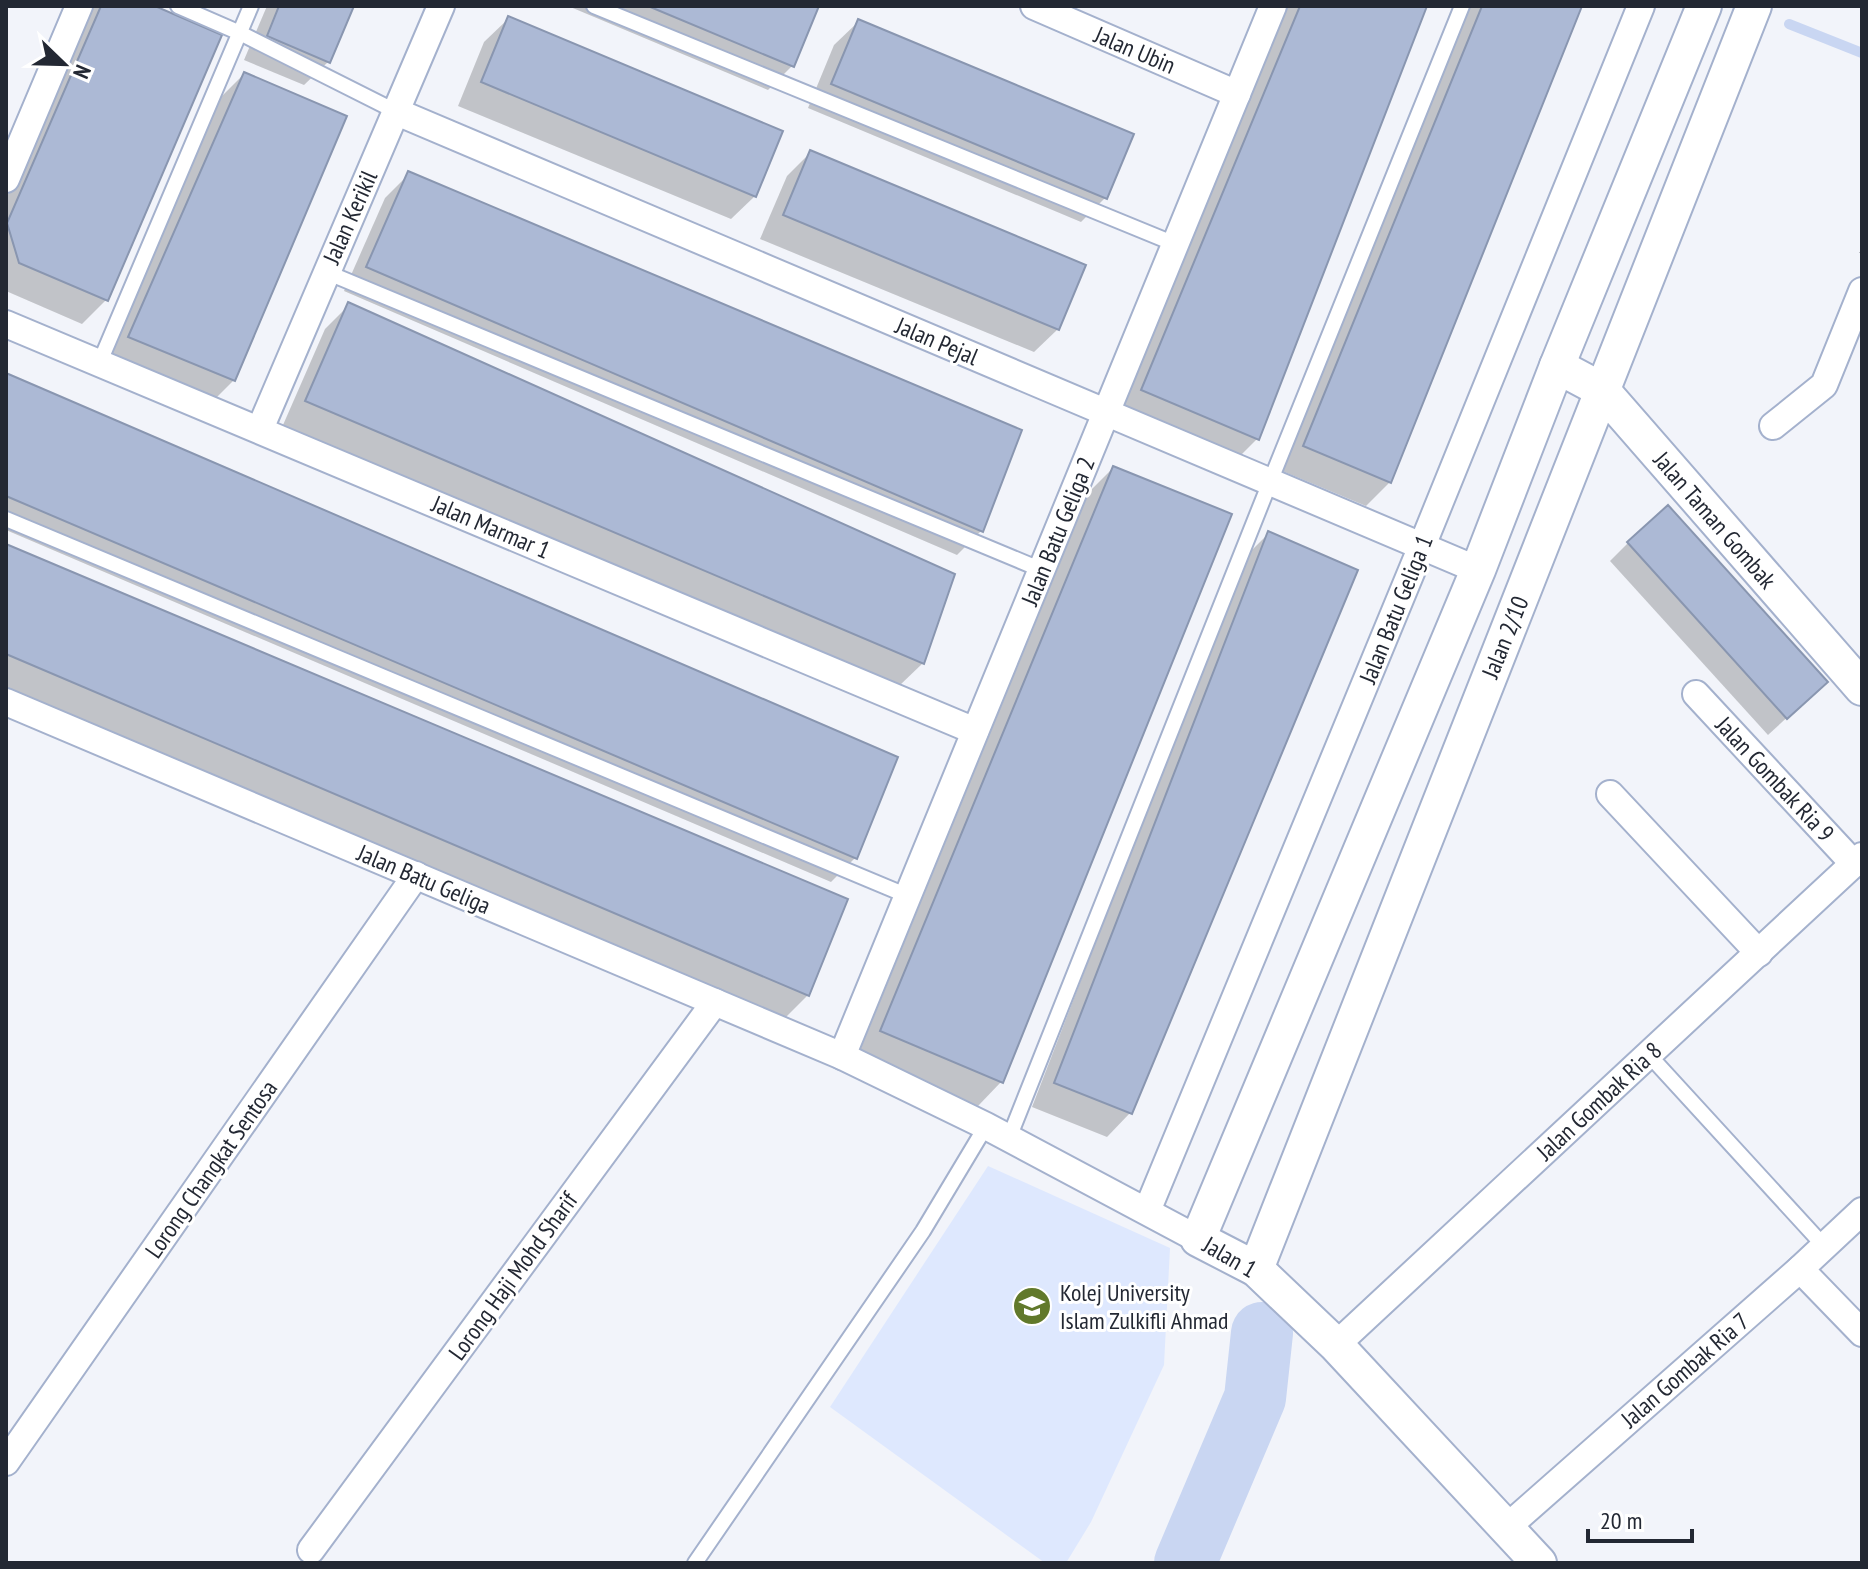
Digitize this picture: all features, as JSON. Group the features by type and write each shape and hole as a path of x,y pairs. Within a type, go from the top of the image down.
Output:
{"street":[{"path":"6,179 79,6"},
{"name":"Jalan Kerikil","path":"260,429 441,6"},
{"name":"Jalan Ubin","path":"1034,6 1237,94"},
{"name":"Jalan Batu Geliga 2","path":"842,1056 1273,6"},
{"name":"Jalan Batu Geliga 1","path":"1147,1211 1641,6"},
{"path":"1198,1239 1478,570 1557,366 1704,6"},
{"name":"Jalan 2/10","path":"1256,1269 1754,6"},
{"name":"Jalan Pejal","path":"397,112 1478,570"},
{"path":"1773,426 1824,385 1862,291"},
{"name":"Jalan Marmar 1","path":"6,324 975,731"},
{"name":"Jalan Taman Gombak","path":"1557,366 1602,390 1858,674"},
{"name":"Jalan Gombak Ria 9","path":"1696,694 1858,860"},
{"name":"Jalan Batu Geliga","path":"6,702 842,1056"},
{"path":"1610,794 1759,953"},
{"name":"Jalan Gombak Ria 8","path":"1336,1345 1858,860"},
{"name":"Lorong Changkat Sentosa","path":"6,1462 416,875"},
{"name":"Lorong Haji Mohd Sharif","path":"311,1550 715,1002"},
{"name":"Jalan 1","path":"842,1056 997,1132 1256,1269 1336,1345 1539,1563"},
{"name":"Jalan Gombak Ria 7","path":"1506,1528 1862,1211"},
{"path":"1800,1269 1862,1333"}],"lane":[{"path":"178,6 240,33 397,112"},
{"path":"99,364 251,6"},
{"path":"594,6 1175,244"},
{"path":"695,1563 923,1231 997,1132 1270,482 1462,6"},
{"path":"326,272 1042,570"},
{"path":"6,519 908,896"},
{"path":"1649,1055 1824,1246"}],"shaded area":[{"name":"Kolej University Islam Zulkifli Ahmad","path":"988,1166 1170,1248 1164,1365 1091,1522 1066,1563 1045,1563 830,1407"},
{"path":"1237,1321 1280,1350 1274,1417 1209,1563 1156,1563 1228,1392"}],"building":[{"path":"101,6 155,6 222,35 108,301 19,263 7,223"},
{"path":"279,6 354,6 330,63 267,36"},
{"path":"648,6 819,6 794,67"},
{"path":"1300,6 1427,6 1259,440 1141,390"},
{"path":"1482,6 1582,6 1391,483 1303,446"},
{"path":"508,16 783,131 756,197 481,82"},
{"path":"858,19 1134,134 1107,199 831,84"},
{"path":"244,72 347,116 235,381 128,337"},
{"path":"810,150 1086,265 1059,330 783,215"},
{"path":"408,171 1022,430 983,532 366,267"},
{"path":"348,302 955,574 924,664 305,401"},
{"path":"6,373 898,757 857,859 6,496"},
{"path":"1113,466 1232,514 1003,1083 880,1031"},
{"path":"1668,505 1828,682 1787,719 1627,542"},
{"path":"1268,531 1358,570 1132,1114 1054,1083"},
{"path":"6,544 848,899 809,996 6,654"}],"waterway":[{"path":"1789,24 1862,53"},
{"path":"1185,1563 1255,1398 1262,1333"}],"place":[{"name":"Kolej University Islam Zulkifli Ahmad","path":"1032,1306"}]}
